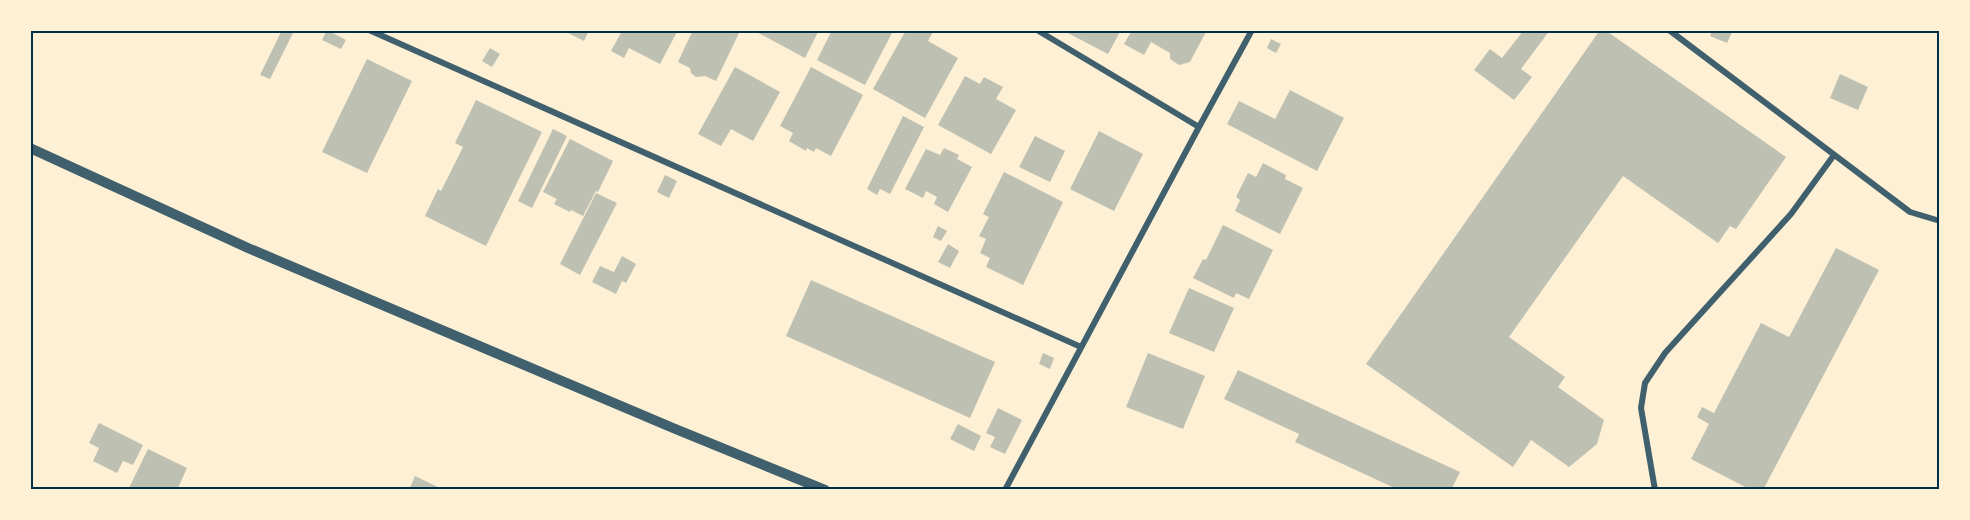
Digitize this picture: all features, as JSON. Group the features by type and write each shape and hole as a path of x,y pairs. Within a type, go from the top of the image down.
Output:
{"street":[{"path":"369,30 1081,347"},
{"path":"1037,30 1199,127"},
{"path":"1005,490 1252,30"},
{"path":"1669,30 1910,212 1940,221"},
{"path":"30,148 248,248 662,424 825,490"},
{"path":"1655,490 1641,408 1645,383 1665,352 1791,214 1834,155"}],"building":[{"path":"282,30 293,33 270,79 260,75"},
{"path":"327,30 346,40 341,49 322,40"},
{"path":"562,30 589,30 584,41"},
{"path":"627,30 678,30 660,64 629,48 624,58 611,51 622,31 625,33"},
{"path":"693,30 733,30 739,33 716,81 705,76 696,77 691,73 690,68 678,62"},
{"path":"753,30 819,30 805,58"},
{"path":"832,30 893,31 865,85 817,60"},
{"path":"906,30 934,30 928,41 958,58 925,118 873,89"},
{"path":"1062,30 1121,30 1108,54"},
{"path":"1132,30 1207,30 1190,62 1179,65 1170,59 1170,53 1151,42 1144,55 1124,44"},
{"path":"1524,30 1550,30 1521,69 1532,77 1514,100 1474,70 1490,49 1502,58"},
{"path":"1600,30 1605,30 1786,157 1736,229 1730,226 1718,243 1623,176 1509,337 1565,377 1558,387 1604,420 1597,444 1569,467 1531,440 1513,467 1366,364"},
{"path":"1712,30 1733,30 1727,43 1710,36"},
{"path":"1271,39 1281,44 1276,53 1267,48"},
{"path":"490,48 500,54 492,67 482,61"},
{"path":"367,59 412,81 367,173 322,152"},
{"path":"735,67 780,92 753,141 731,129 721,146 698,134"},
{"path":"811,67 863,95 831,156 816,148 814,152 807,148 806,151 789,141 793,133 780,126"},
{"path":"1840,74 1868,87 1858,110 1830,98"},
{"path":"965,76 980,84 984,77 1003,87 996,99 1016,110 991,154 938,125"},
{"path":"1290,90 1344,118 1317,171 1227,124 1239,101 1275,119"},
{"path":"476,100 542,132 486,246 425,216 438,189 441,191 463,147 455,143"},
{"path":"903,116 924,127 890,194 880,189 877,195 867,189"},
{"path":"553,129 567,136 532,208 518,201"},
{"path":"1099,131 1143,154 1114,211 1070,189"},
{"path":"1035,136 1065,151 1050,182 1019,167"},
{"path":"570,139 613,161 583,216 554,204 557,199 543,192"},
{"path":"944,148 959,155 957,159 972,167 948,212 934,204 937,197 926,191 923,198 905,189 926,149 940,155"},
{"path":"1263,163 1286,175 1285,179 1303,188 1280,234 1235,211 1240,200 1236,197 1248,173 1256,177"},
{"path":"1004,172 1063,202 1023,285 986,267 990,258 980,253 986,239 979,236 989,217 983,214"},
{"path":"665,175 677,181 669,198 657,192"},
{"path":"596,193 617,203 580,275 560,264"},
{"path":"1223,225 1273,250 1249,299 1236,293 1234,298 1193,278 1203,259 1206,260"},
{"path":"938,226 947,231 941,241 933,237"},
{"path":"948,244 959,251 950,268 938,262"},
{"path":"1836,248 1879,270 1763,490 1751,490 1691,459 1709,424 1697,417 1702,407 1714,413 1761,323 1789,337"},
{"path":"622,256 636,264 626,283 622,281 616,294 592,282 600,266 614,272"},
{"path":"811,280 995,362 970,418 786,336"},
{"path":"1189,288 1234,308 1214,352 1169,333"},
{"path":"1043,353 1054,358 1050,369 1039,364"},
{"path":"1148,353 1205,376 1183,429 1126,407"},
{"path":"1238,370 1460,472 1451,490 1399,490 1295,442 1299,434 1224,399"},
{"path":"998,408 1022,420 1005,454 990,447 995,437 986,433"},
{"path":"99,423 143,445 133,465 123,461 117,473 93,461 99,448 89,443"},
{"path":"958,424 981,436 974,451 950,439"},
{"path":"148,449 187,468 177,490 128,490"},
{"path":"415,476 444,490 409,490"}]}
